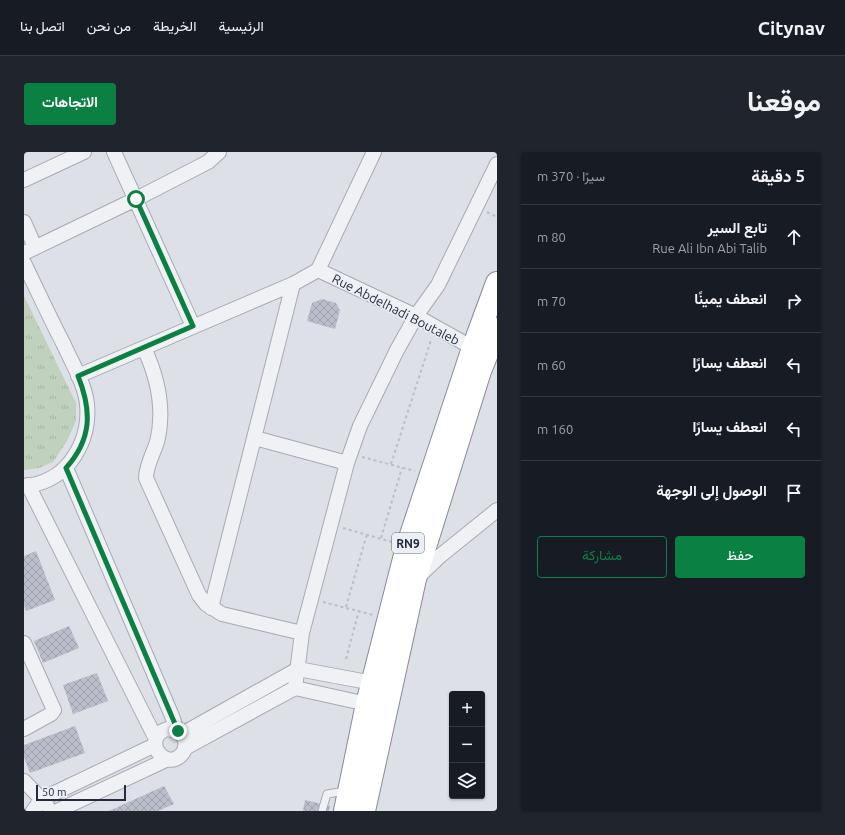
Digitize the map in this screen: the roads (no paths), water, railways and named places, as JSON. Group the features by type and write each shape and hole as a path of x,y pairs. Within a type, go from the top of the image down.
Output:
{"highway":[{"name":"RN9","path":"345,811 367,704 407,547 473,348 497,283"},
{"name":"RN9","path":"364,811 415,579 480,371 497,329"}],"street":[{"path":"24,180 84,152"},
{"path":"114,152 193,326"},
{"path":"24,222 29,250 136,199 208,162 219,152"},
{"path":"78,376 293,284 318,270 374,152"},
{"path":"295,688 302,633 349,458 360,426 397,350 416,316 438,285 497,164"},
{"path":"24,263 78,376 87,404 86,427 79,449 66,468 50,479 26,485 156,742 159,755 168,759"},
{"name":"Rue Abdelhadi Boutaleb","path":"318,270 416,316 473,348"},
{"path":"211,608 293,284"},
{"path":"144,348 154,372 159,391 160,404 158,434 146,478 199,595 206,604 222,614 302,633"},
{"path":"255,438 349,458"},
{"path":"57,811 168,759 179,757 182,738 66,468"},
{"path":"415,579 440,556 497,510"},
{"path":"24,643 54,710 52,714 24,729"},
{"path":"182,738 298,669 373,683"},
{"path":"182,738 295,688 367,704"},
{"path":"33,811 42,800 156,742 158,735 164,730 171,729 182,738"},
{"path":"24,781 53,811"}],"lane":[{"path":"322,811 328,794 349,790"}]}
